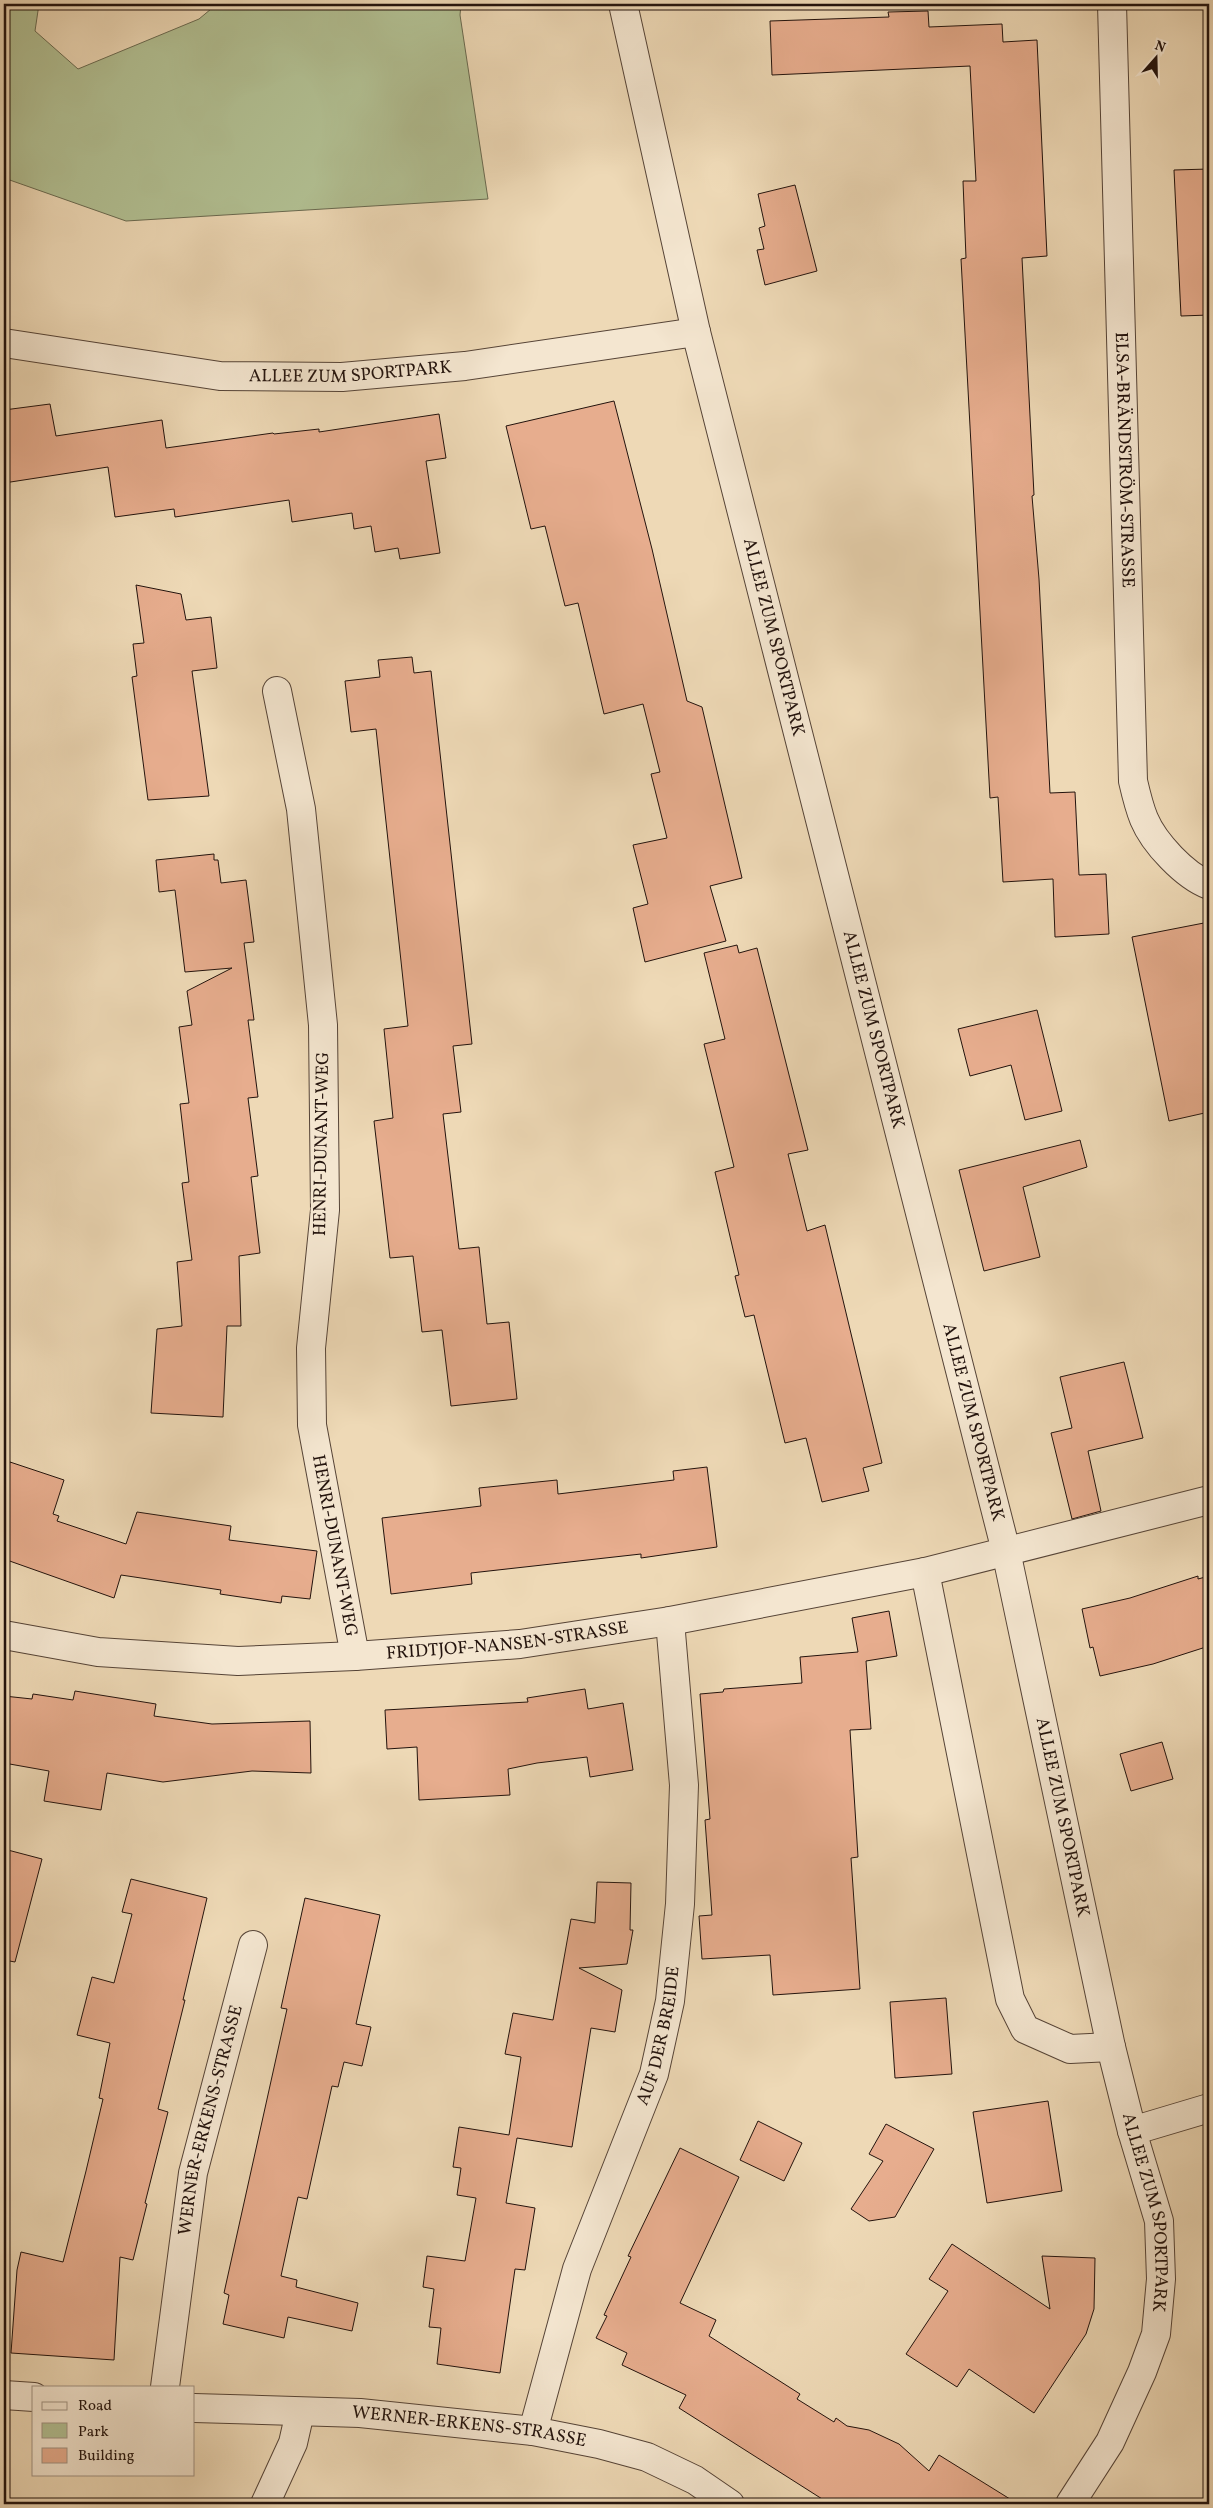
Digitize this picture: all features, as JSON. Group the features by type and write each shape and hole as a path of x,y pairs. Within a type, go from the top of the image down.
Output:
{"street":[{"name":"ALLEE ZUM SPORTPARK","path":"623,4 696,332 1006,1551 1111,2047 1132,2131 1158,2221 1161,2278 1156,2334 1142,2372 1110,2442 1070,2504"},
{"name":"ELSA-BRÄNDSTRÖM-STRASSE","path":"1112,4 1133,781 1144,820 1164,851 1201,882 1209,885"},
{"name":"ALLEE ZUM SPORTPARK","path":"4,344 220,376 342,377 465,366 696,332"},
{"name":"HENRI-DUNANT-WEG","path":"277,691 301,809 324,1025 325,1210 311,1348 312,1425 355,1656"},
{"name":"FRIDTJOF-NANSEN-STRASSE","path":"4,1635 98,1652 238,1661 355,1656 520,1644 670,1621 924,1572 1209,1500"},
{"path":"924,1572 1010,1999 1025,2029 1070,2049 1111,2047"},
{"name":"AUF DER BREIDE","path":"534,2431 577,2269 654,2074 670,2001 680,1904 684,1786 670,1621"},
{"name":"WERNER-ERKENS-STRASSE","path":"165,2386 193,2173 252,1945"},
{"path":"1132,2131 1209,2108"},
{"path":"4,2395 32,2397"},
{"name":"WERNER-ERKENS-STRASSE","path":"195,2408 360,2413 534,2431 599,2444 647,2457 695,2480 730,2504"},
{"path":"266,2504 293,2444 300,2412"}],"green space":[{"path":"4,4 39,4 35,31 78,69 199,19 217,4 461,4 460,15 488,199 126,221 4,178"}],"building":[{"path":"928,11 929,27 1002,24 1003,42 1037,40 1047,256 1022,258 1034,495 1032,496 1039,579 1050,793 1075,792 1079,875 1106,874 1109,934 1055,937 1053,879 1003,882 998,797 990,798 961,259 966,258 963,181 976,181 970,66 772,75 770,21 889,17 888,12"},
{"path":"1209,169 1209,315 1181,316 1174,170"},
{"path":"795,185 817,271 765,285 757,250 764,249 759,228 765,226 758,194"},
{"path":"614,401 652,549 687,701 702,707 742,878 710,886 726,941 645,962 633,908 648,904 633,845 667,838 651,774 660,772 643,704 604,714 578,603 565,606 545,526 531,529 506,426"},
{"path":"50,404 56,436 162,420 166,448 273,433 319,429 319,432 439,414 446,458 426,461 440,553 400,559 398,548 375,552 371,526 354,529 352,513 292,522 289,500 175,517 174,509 115,517 108,467 4,483 4,410"},
{"path":"136,585 181,594 186,620 211,617 217,668 192,671 209,796 148,800 132,677 137,676 133,644 144,643"},
{"path":"412,657 414,673 431,671 472,1044 453,1046 461,1112 443,1114 459,1249 479,1247 487,1324 509,1322 517,1399 451,1406 442,1330 422,1332 413,1256 390,1258 374,1121 393,1118 384,1029 408,1026 376,729 351,732 345,681 380,677 378,660"},
{"path":"214,854 214,860 218,860 221,883 246,880 254,942 244,943 254,1020 248,1020 258,1097 248,1098 258,1176 251,1177 260,1253 239,1256 241,1326 227,1326 223,1417 151,1413 157,1329 182,1326 177,1262 192,1260 182,1183 189,1182 180,1104 189,1103 179,1027 192,1025 187,991 232,968 185,972 175,890 159,892 156,860"},
{"path":"1209,922 1209,1112 1169,1121 1132,937"},
{"path":"737,945 739,953 757,948 808,1150 788,1154 807,1231 825,1225 882,1463 863,1468 869,1491 822,1502 806,1438 785,1443 754,1315 745,1317 735,1276 739,1275 715,1172 734,1167 704,1044 725,1039 704,953"},
{"path":"1037,1010 1062,1111 1025,1120 1011,1065 970,1076 958,1029"},
{"path":"1080,1140 1087,1167 1023,1187 1040,1257 984,1271 959,1170"},
{"path":"1124,1362 1143,1438 1088,1451 1101,1511 1072,1519 1051,1433 1072,1428 1060,1377"},
{"path":"10,1462 64,1480 53,1514 59,1516 57,1521 126,1544 137,1512 231,1526 229,1540 317,1551 310,1599 282,1596 281,1603 220,1594 221,1590 121,1575 114,1598 4,1559 4,1482"},
{"path":"707,1467 717,1547 641,1558 641,1554 471,1573 472,1584 391,1594 382,1518 481,1506 479,1488 557,1480 558,1494 674,1480 673,1471"},
{"path":"1198,1576 1198,1579 1209,1576 1209,1646 1153,1664 1100,1676 1093,1647 1090,1648 1082,1609 1130,1598"},
{"path":"889,1611 897,1656 866,1661 871,1729 850,1730 858,1857 851,1858 860,1989 773,1995 770,1955 702,1959 699,1916 712,1915 705,1820 710,1819 700,1694 723,1692 724,1689 802,1683 800,1657 858,1652 852,1618"},
{"path":"585,1689 588,1709 623,1703 633,1770 590,1777 587,1757 537,1763 508,1769 510,1795 419,1800 417,1747 387,1749 385,1710 528,1702 527,1698"},
{"path":"75,1691 156,1704 154,1716 212,1724 310,1721 311,1773 252,1771 163,1782 107,1773 101,1810 44,1801 49,1771 4,1763 4,1696 32,1699 33,1694 73,1700"},
{"path":"1162,1742 1173,1779 1131,1791 1120,1754"},
{"path":"4,1849 42,1859 15,1962 4,1960"},
{"path":"131,1879 207,1898 183,2000 185,2000 158,2109 168,2112 145,2203 147,2204 133,2260 120,2257 114,2360 11,2353 17,2270 21,2252 63,2262 103,2099 99,2098 110,2043 77,2035 92,1977 114,1983 132,1914 122,1912"},
{"path":"597,1882 631,1883 630,1930 633,1930 627,1964 579,1968 622,1990 615,2032 591,2028 572,2147 517,2138 506,2203 535,2208 525,2270 515,2269 500,2373 437,2364 441,2328 429,2327 434,2289 423,2287 427,2256 465,2261 476,2198 457,2195 461,2168 453,2167 459,2127 509,2135 521,2057 505,2054 513,2013 553,2020 571,1919 595,1923"},
{"path":"305,1898 380,1915 356,2024 371,2027 362,2066 344,2062 338,2087 332,2086 307,2199 298,2197 281,2276 297,2280 296,2287 358,2303 352,2331 288,2317 284,2338 223,2324 229,2295 224,2293 287,2009 281,2008"},
{"path":"946,1998 952,2074 895,2078 890,2002"},
{"path":"1048,2101 1062,2191 987,2203 973,2112"},
{"path":"758,2121 802,2143 784,2181 740,2160"},
{"path":"886,2124 934,2149 895,2217 869,2221 851,2209 883,2161 869,2154"},
{"path":"680,2148 739,2177 680,2303 716,2320 709,2336 800,2394 797,2399 834,2422 836,2418 847,2426 869,2430 899,2444 929,2471 939,2455 1018,2504 830,2504 679,2408 686,2395 622,2365 627,2353 596,2338 607,2316 604,2315 631,2257 628,2256"},
{"path":"952,2244 1050,2309 1042,2256 1095,2258 1094,2309 1086,2334 1034,2413 969,2369 957,2387 906,2354 948,2291 929,2279"}]}
